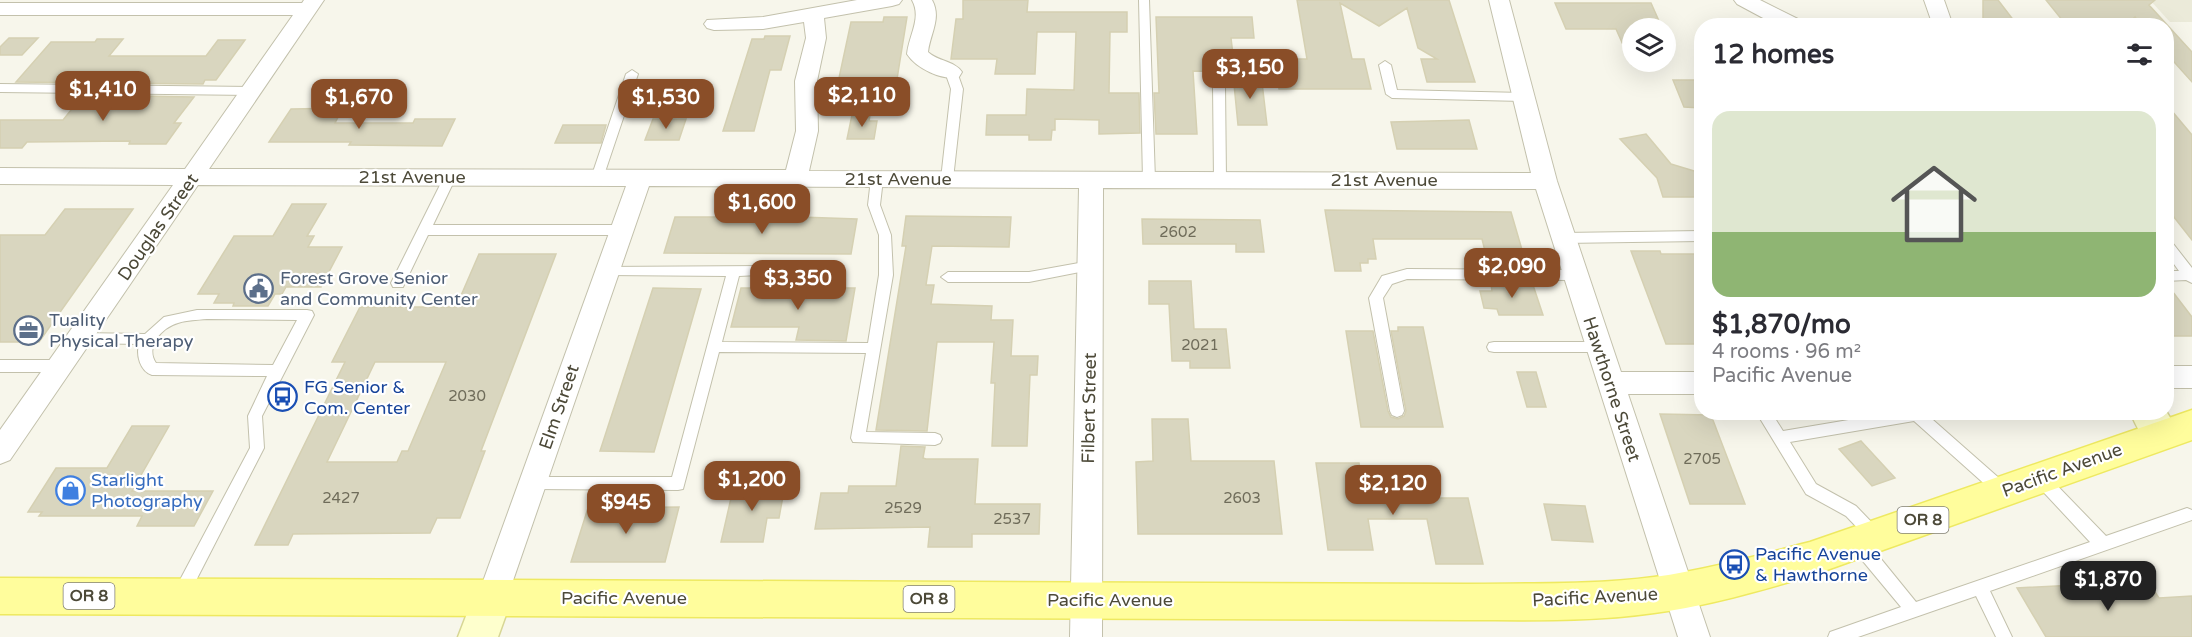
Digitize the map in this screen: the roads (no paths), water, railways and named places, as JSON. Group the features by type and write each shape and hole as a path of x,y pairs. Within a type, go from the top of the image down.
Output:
{"main road":[{"name":"Pacific Avenue","path":"0,596 492,598 1087,619 1577,601 1679,591 1768,569 1867,540 2040,478 2177,425"}],"street":[{"path":"714,24 764,24 892,0"},
{"path":"922,0 927,6 927,14 917,54 926,62 951,72"},
{"name":"Hawthorne Street","path":"1499,0 1545,181 1694,637"},
{"path":"1744,0 1779,18"},
{"path":"1934,0 1940,18"},
{"path":"0,9 311,4"},
{"name":"Douglas Street","path":"0,452 311,4"},
{"path":"795,178 807,131 806,81 816,38 814,16"},
{"name":"21st Avenue","path":"0,176 1545,181"},
{"name":"Elm Street","path":"478,637 640,178"},
{"name":"Filbert Street","path":"1087,619 1091,180"},
{"path":"2174,377 2192,377"},
{"path":"1610,383 1694,383"}],"lane":[{"path":"1144,0 1149,180"},
{"path":"1385,65 1392,94 1523,97"},
{"path":"947,179 957,89 951,72"},
{"path":"597,178 632,74"},
{"path":"1219,85 1220,180"},
{"path":"0,88 252,91"},
{"path":"398,284 450,177"},
{"path":"877,179 874,206 885,235 887,253 882,303 858,438 935,439"},
{"path":"424,230 622,230"},
{"path":"1563,238 1694,237"},
{"path":"2174,255 2191,277"},
{"path":"948,277 1029,278 1090,266"},
{"path":"607,270 777,271"},
{"path":"532,483 678,484 734,271"},
{"path":"1397,411 1376,298 1386,280 1407,274 1575,275"},
{"path":"2174,276 2191,277"},
{"path":"178,596 257,448 255,416 307,315 207,314 185,316 170,321 149,339 142,353 144,361 152,369 277,371"},
{"path":"80,338 149,339"},
{"path":"714,346 874,348"},
{"path":"1494,347 1598,347"},
{"path":"0,366 60,366"},
{"path":"1768,420 1811,489 1851,511 1867,540 1914,611"},
{"path":"1779,438 1882,420"},
{"path":"1923,420 2003,491"},
{"path":"2040,478 2103,544"},
{"path":"1836,637 2187,515"},
{"path":"1980,588 2004,637"}],"place":[{"name":"Forest Grove Senior and Community Center","path":"259,288"},
{"name":"Tuality Physical Therapy","path":"28,330"},
{"name":"FG Senior & Com. Center","path":"283,397"},
{"name":"Starlight Photography","path":"70,490"},
{"name":"Pacific Avenue & Hawthorne","path":"1734,564"}]}
